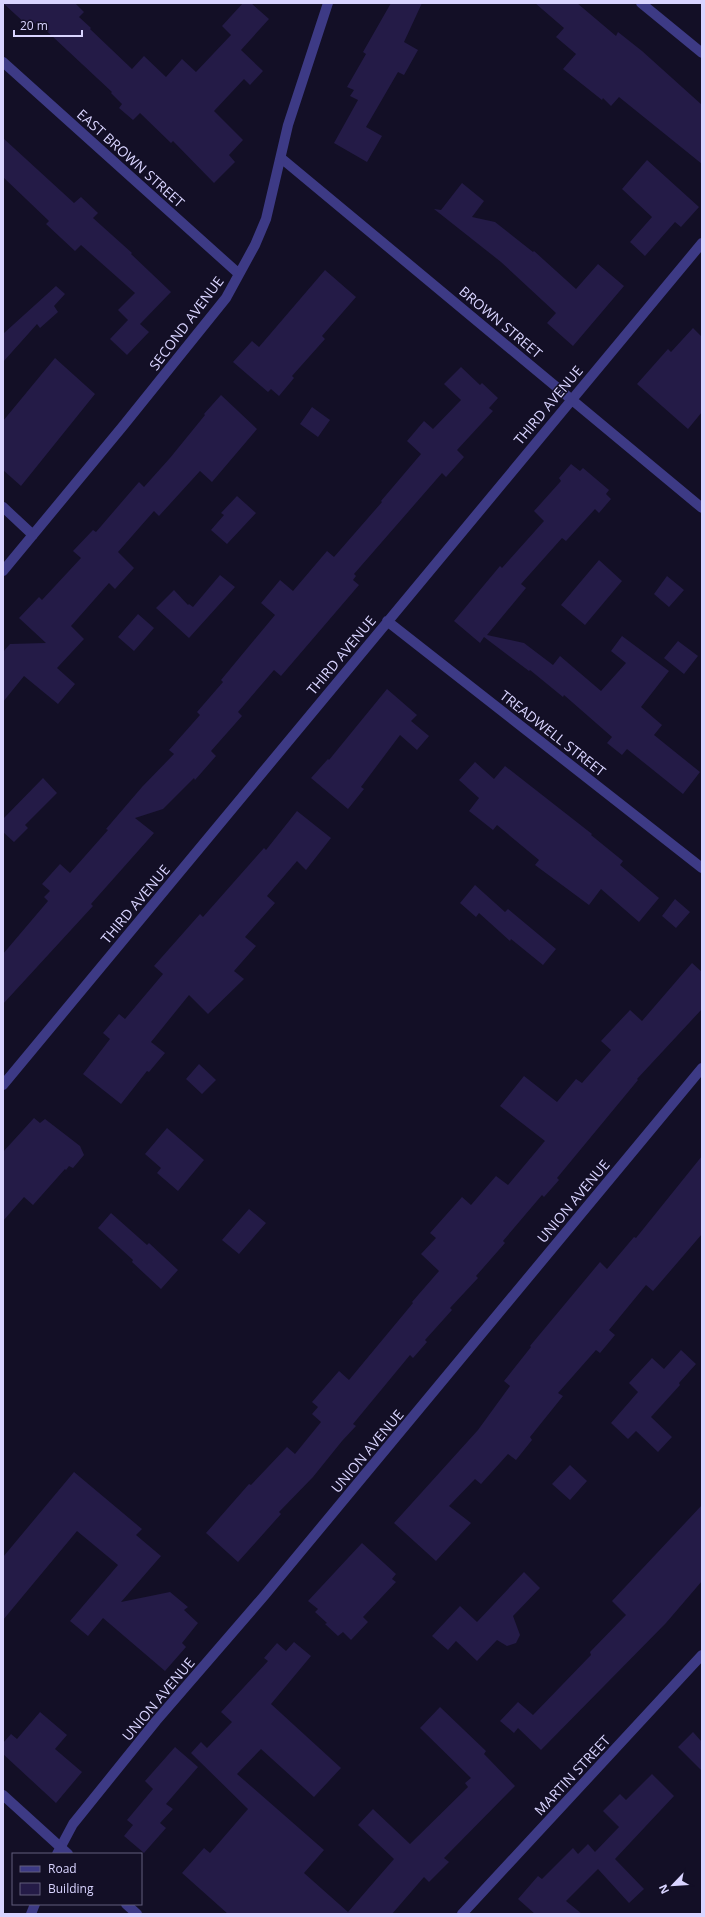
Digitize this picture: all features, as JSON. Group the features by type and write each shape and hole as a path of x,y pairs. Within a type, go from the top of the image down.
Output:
{"street":[{"name":"SECOND AVENUE","path":"3,571 226,298 266,219 288,125 328,3"},
{"path":"641,3 653,7 702,53"},
{"name":"EAST BROWN STREET","path":"3,62 239,274"},
{"name":"BROWN STREET","path":"281,158 702,508"},
{"name":"THIRD AVENUE","path":"3,1085 571,398 702,243"},
{"path":"3,507 33,536"},
{"name":"TREADWELL STREET","path":"387,621 702,868"},
{"name":"UNION AVENUE","path":"62,1852 74,1824 156,1721 264,1596 702,1068"},
{"name":"MARTIN STREET","path":"462,1914 702,1655"},
{"path":"3,1795 62,1852"},
{"path":"127,1905 137,1914"}],"building":[{"path":"3,3 75,3 84,12 79,17 132,69 144,56 166,77 182,59 196,72 231,35 222,26 243,3 251,3 269,19 241,50 263,71 250,85 244,79 214,111 243,140 229,155 235,162 214,183 173,141 171,143 140,113 133,120 119,108 122,104 111,93 112,92 37,22 36,24 32,21 28,26"},
{"path":"391,3 422,3 404,42 418,50 404,75 398,72 366,127 382,136 367,162 334,143 358,100 350,96 354,90 347,87 366,54 363,52"},
{"path":"535,3 577,3 616,36 618,32 642,51 702,105 702,164 619,97 611,106 603,98 602,100 563,69 576,54 556,37 564,28"},
{"path":"3,138 74,203 81,197 98,213 93,218 132,253 131,254 171,292 140,324 149,332 127,355 110,339 128,320 118,310 135,293 81,245 75,251 46,224 49,221 3,177"},
{"path":"647,160 699,207 681,227 675,222 645,256 630,242 652,217 622,189"},
{"path":"462,183 484,201 472,217 495,222 533,252 534,251 576,289 598,264 624,286 573,346 547,323 556,313 501,262 434,209 441,210"},
{"path":"325,270 356,297 322,336 325,339 292,376 294,378 279,396 271,389 268,392 233,362 252,341 259,347"},
{"path":"56,286 65,294 54,306 58,312 40,328 37,324 3,362 3,334"},
{"path":"693,328 702,337 702,412 688,429 637,384 668,349 671,352"},
{"path":"55,358 95,394 21,486 3,470 3,421"},
{"path":"461,367 480,385 482,383 498,398 489,408 493,411 457,450 464,457 446,477 442,473 354,574 356,576 353,580 359,585 281,676 274,670 238,712 242,716 211,751 216,756 195,780 194,778 163,809 135,818 154,833 91,904 93,906 3,1004 3,954 48,901 44,897 50,891 42,884 60,864 70,873 108,830 106,829 142,787 174,754 169,750 200,715 197,712 223,682 221,680 275,615 261,603 280,580 293,591 327,551 334,557 421,454 407,441 424,421 433,429 461,400 444,384"},
{"path":"221,395 257,429 212,482 200,471 159,516 154,511 118,552 134,568 115,589 109,583 71,626 84,639 57,668 75,684 58,704 24,676 3,702 3,652 10,644 46,643 19,618 39,597 42,600 81,558 73,551 93,530 96,532 139,482 144,487 170,458 205,415 204,414"},
{"path":"312,407 330,420 318,437 300,424"},
{"path":"571,464 580,471 583,468 609,490 606,494 611,499 599,513 595,509 566,541 562,538 521,584 526,588 487,635 524,643 553,665 560,656 601,691 626,663 611,651 622,636 669,671 641,707 662,725 654,735 700,772 683,794 627,749 622,755 607,743 612,737 564,695 563,697 530,670 529,671 484,637 480,643 454,621 500,566 502,568 544,521 534,511 561,481 559,478"},
{"path":"237,496 256,513 227,544 211,530 224,515 221,513"},
{"path":"599,560 622,581 585,625 561,605"},
{"path":"220,575 235,587 189,638 156,608 174,590 188,605 189,604 193,607"},
{"path":"667,576 684,590 669,607 654,594"},
{"path":"138,614 154,628 134,651 118,637"},
{"path":"678,641 698,656 684,674 664,658"},
{"path":"387,689 417,715 411,721 429,736 417,750 400,735 361,787 364,789 348,809 311,778 328,759 329,760"},
{"path":"475,762 494,779 505,766 592,834 591,835 623,861 620,865 659,898 639,922 601,889 589,905 535,865 539,860 497,825 493,830 469,811 479,798 459,780"},
{"path":"43,778 57,793 25,825 28,828 14,842 3,832 3,819"},
{"path":"297,811 331,838 306,870 297,861 267,896 275,903 245,937 256,946 234,971 244,979 208,1014 189,995 151,1042 165,1053 149,1072 147,1071 121,1104 83,1074 110,1039 103,1033 119,1014 125,1019 163,974 154,966 200,914 203,917 264,848 266,850"},
{"path":"475,885 505,912 508,909 556,949 543,965 511,939 510,941 479,913 476,917 460,903"},
{"path":"675,899 690,912 676,928 662,916"},
{"path":"692,963 702,972 702,1009 637,1079 638,1080 557,1178 559,1180 544,1197 542,1195 503,1241 505,1243 476,1276 478,1278 450,1308 452,1310 425,1340 427,1342 413,1358 410,1355 353,1424 356,1426 313,1477 279,1512 281,1514 238,1562 206,1533 249,1484 251,1485 287,1447 295,1454 321,1422 312,1414 318,1407 312,1402 339,1371 349,1380 439,1271 421,1254 436,1238 430,1233 462,1197 471,1205 496,1176 508,1185 545,1141 500,1106 524,1076 557,1102 576,1079 582,1083 611,1050 601,1041 630,1010 642,1021"},
{"path":"199,1064 216,1080 202,1094 186,1079"},
{"path":"34,1118 40,1123 45,1119 80,1146 84,1155 73,1168 69,1166 66,1170 65,1169 33,1205 24,1197 3,1221 3,1152"},
{"path":"167,1128 204,1160 178,1191 157,1173 161,1168 145,1154"},
{"path":"702,1156 702,1234 653,1291 646,1285 609,1330 615,1335 600,1353 596,1350 558,1393 563,1396 530,1437 532,1440 516,1460 508,1454 481,1484 475,1479 449,1506 471,1523 436,1561 394,1523 478,1430 510,1386 504,1381 531,1347 530,1346 600,1262 607,1269 634,1237 636,1238"},
{"path":"249,1209 266,1223 239,1254 222,1240"},
{"path":"111,1213 147,1245 149,1243 178,1270 161,1289 132,1262 133,1260 98,1228"},
{"path":"681,1350 696,1364 679,1383 680,1385 651,1417 672,1437 658,1452 636,1431 628,1439 611,1423 638,1392 629,1383 652,1358 664,1369"},
{"path":"570,1465 587,1481 570,1500 552,1484"},
{"path":"74,1472 142,1529 136,1535 161,1556 121,1602 170,1592 188,1607 184,1610 198,1623 182,1643 186,1647 165,1671 103,1618 88,1636 70,1621 118,1565 77,1531 3,1620 3,1557"},
{"path":"702,1505 702,1581 666,1623 541,1750 518,1728 514,1733 500,1721 518,1702 533,1715 591,1655 590,1652 626,1615 612,1601"},
{"path":"362,1543 396,1574 392,1579 396,1582 363,1617 368,1622 351,1640 343,1632 338,1636 315,1612 318,1609 308,1601"},
{"path":"524,1572 540,1588 513,1616 520,1635 516,1643 507,1646 497,1640 477,1661 456,1641 448,1650 432,1636 460,1606 477,1622"},
{"path":"294,1642 311,1656 271,1704 341,1768 314,1797 261,1749 237,1774 324,1850 304,1873 348,1912 394,1859 358,1825 373,1809 410,1844 468,1787 465,1783 471,1778 420,1728 440,1707 486,1751 484,1754 515,1786 444,1858 449,1862 429,1882 424,1877 392,1914 228,1914 182,1873 204,1848 210,1853 248,1809 191,1753 201,1742 207,1748 232,1722 221,1712 268,1661 264,1658 277,1643 286,1651"},
{"path":"40,1712 67,1735 55,1749 82,1772 56,1803 3,1754 3,1743 11,1734 17,1739"},
{"path":"693,1732 702,1742 702,1771 678,1747"},
{"path":"175,1747 198,1767 166,1804 173,1809 160,1823 166,1828 144,1853 124,1836 133,1825 127,1820 153,1789 145,1781"},
{"path":"652,1774 674,1796 615,1859 644,1889 629,1903 598,1869 566,1901 582,1914 535,1914 518,1899 538,1876 542,1879 573,1848 578,1854 588,1844 595,1852 619,1827 603,1811 620,1794 626,1800"}]}
